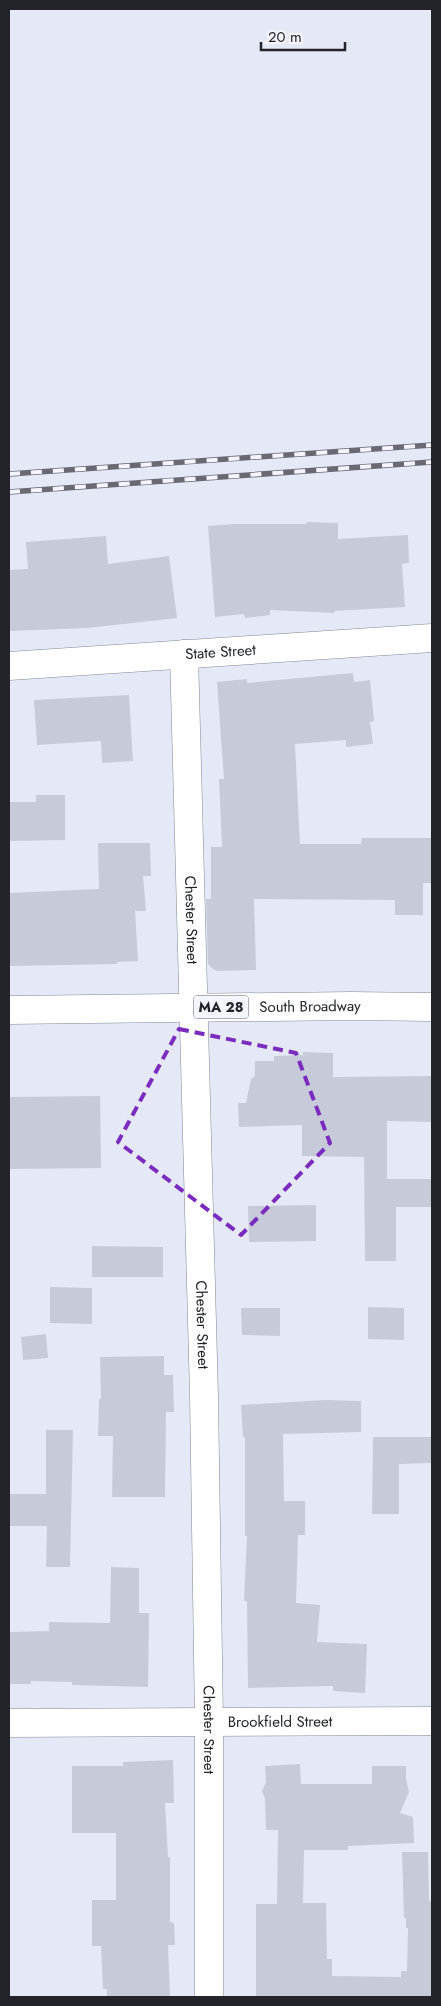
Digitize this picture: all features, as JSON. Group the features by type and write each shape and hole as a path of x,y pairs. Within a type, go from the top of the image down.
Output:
{"street":[{"name":"State Street","path":"9,666 432,638"},
{"name":"Chester Street","path":"184,654 204,1396 209,1722 209,1997"},
{"name":"South Broadway","path":"9,1010 351,1006 432,1007"},
{"name":"Brookfield Street","path":"9,1723 432,1721"}],"highlighted area":[{"path":"179,1029 296,1053 330,1143 241,1235 118,1142"}],"building":[{"path":"307,522 338,523 338,539 408,535 409,563 402,564 405,607 334,611 334,613 270,610 270,615 245,618 244,614 215,617 208,526 306,524"},
{"path":"106,536 108,564 169,556 177,618 87,628 9,631 9,570 28,569 26,542"},
{"path":"353,673 354,682 370,680 374,721 370,722 373,744 346,747 346,740 295,744 300,844 361,844 362,838 432,838 432,883 423,883 423,915 395,915 395,900 254,899 256,970 217,971 208,964 206,899 211,899 211,847 222,847 219,779 224,779 217,682 247,679 247,683"},
{"path":"129,695 133,761 102,763 101,741 37,745 34,700"},
{"path":"36,795 65,795 65,840 9,841 9,802 36,802"},
{"path":"98,843 150,843 151,876 143,876 146,911 135,911 138,961 117,962 117,964 9,966 9,893 99,889"},
{"path":"303,1052 333,1053 333,1077 432,1076 432,1122 387,1121 387,1179 432,1179 432,1207 396,1207 396,1261 365,1261 364,1157 302,1156 302,1125 239,1127 238,1103 246,1103 251,1079 255,1076 255,1061 274,1061 274,1056 303,1055"},
{"path":"100,1096 101,1168 9,1169 9,1097"},
{"path":"316,1205 316,1241 249,1242 248,1206"},
{"path":"92,1246 163,1247 163,1277 92,1277"},
{"path":"50,1287 92,1288 92,1324 50,1323"},
{"path":"368,1307 404,1308 404,1340 368,1339"},
{"path":"241,1308 280,1308 280,1336 242,1335"},
{"path":"46,1334 48,1358 23,1360 21,1337"},
{"path":"164,1356 164,1375 173,1375 174,1412 166,1412 165,1497 112,1497 113,1436 98,1436 99,1399 101,1399 100,1357"},
{"path":"325,1400 361,1401 361,1432 283,1434 284,1501 305,1501 305,1535 298,1535 296,1603 320,1605 317,1642 367,1644 365,1693 333,1691 333,1686 248,1688 247,1601 244,1601 247,1536 245,1536 245,1437 243,1437 241,1405"},
{"path":"46,1430 73,1430 70,1567 46,1567 47,1526 9,1526 9,1494 46,1494"},
{"path":"373,1437 431,1437 431,1463 399,1464 399,1514 372,1514"},
{"path":"111,1567 139,1568 139,1613 149,1613 148,1687 72,1685 72,1682 31,1681 31,1684 9,1684 9,1632 49,1631 49,1622 110,1623"},
{"path":"173,1760 174,1803 165,1803 168,1857 170,1857 170,1922 174,1923 175,1945 168,1945 170,1996 107,1996 107,1989 103,1989 101,1946 92,1946 92,1900 116,1900 116,1833 72,1833 72,1766 123,1766 123,1762"},
{"path":"300,1764 301,1784 372,1784 372,1766 406,1766 409,1792 400,1813 413,1817 414,1843 348,1846 348,1850 304,1850 303,1903 326,1903 327,1959 332,1959 332,1976 401,1977 401,1971 407,1971 408,1928 406,1928 406,1918 404,1918 402,1852 428,1852 429,1901 432,1901 432,1997 256,1997 256,1904 277,1904 278,1830 266,1830 265,1799 262,1791 266,1782 265,1766"}],"railway":[{"path":"9,474 432,445"},
{"path":"9,492 432,462"}]}
